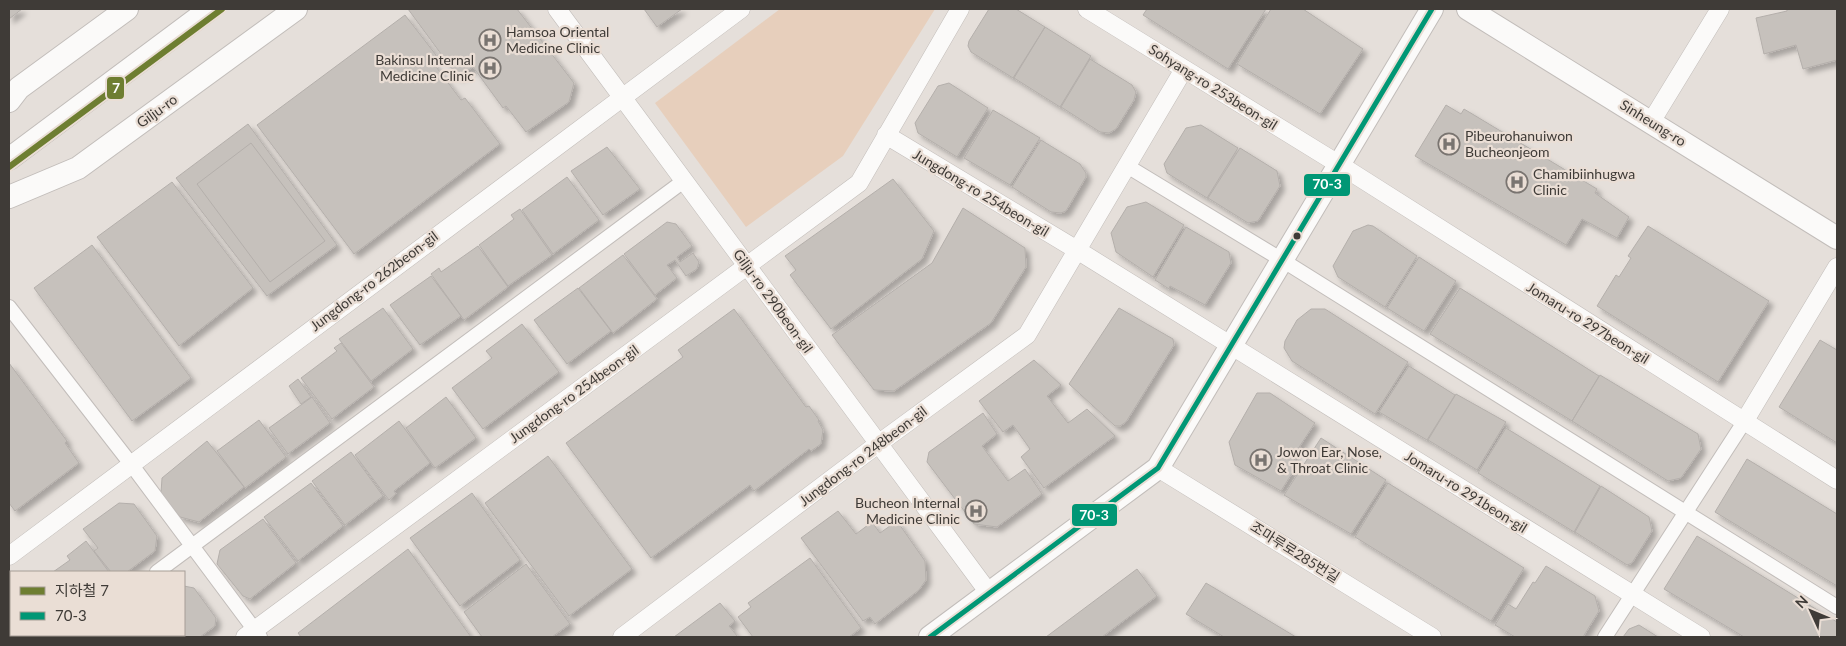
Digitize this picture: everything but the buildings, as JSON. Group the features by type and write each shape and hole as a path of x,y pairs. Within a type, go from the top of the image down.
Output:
{"street":[{"path":"9,101 19,88 127,9"},
{"path":"9,159 210,9"},
{"name":"Gilju-ro","path":"9,197 78,168 296,9"},
{"name":"Gilju-ro 290beon-gil","path":"557,9 989,594"},
{"name":"Jungdong-ro 262beon-gil","path":"9,556 622,96 742,9"},
{"name":"Jungdong-ro 254beon-gil","path":"253,635 859,183 960,9"},
{"name":"Sohyang-ro 253beon-gil","path":"1087,9 1340,165"},
{"path":"930,637 1158,468 1432,9"},
{"name":"Sinheung-ro","path":"1468,9 1837,238"},
{"path":"1651,122 1720,9"},
{"name":"Jungdong-ro 248beon-gil","path":"622,637 878,444 1027,335 1184,69"},
{"name":"Jungdong-ro 254beon-gil","path":"886,135 1077,250"},
{"name":"Jomaru-ro 297beon-gil","path":"1340,165 1837,480"},
{"path":"1127,166 1282,260 1837,607"},
{"path":"158,571 685,180"},
{"path":"1077,250 1231,346"},
{"path":"1605,637 1744,422 1837,267"},
{"path":"9,307 131,464 192,546 253,635"},
{"name":"Jomaru-ro 291beon-gil","path":"1231,346 1701,637"},
{"name":"조마루로285번길","path":"1158,468 1432,637"}],"shaded area":[{"path":"780,9 935,9 843,156 746,227 655,103"}],"metro line":[{"name":"7","path":"9,167 222,9"}],"transit line":[{"name":"70-3","path":"930,637 1158,468 1432,9"}],"place":[{"name":"Hamsoa Oriental Medicine Clinic","path":"490,40"},
{"name":"Bakinsu Internal Medicine Clinic","path":"490,68"},
{"name":"Pibeurohanuiwon Bucheonjeom","path":"1449,144"},
{"name":"Chamibiinhugwa Clinic","path":"1517,182"},
{"name":"Jowon Ear, Nose, & Throat Clinic","path":"1261,460"},
{"name":"Bucheon Internal Medicine Clinic","path":"976,511"}]}
